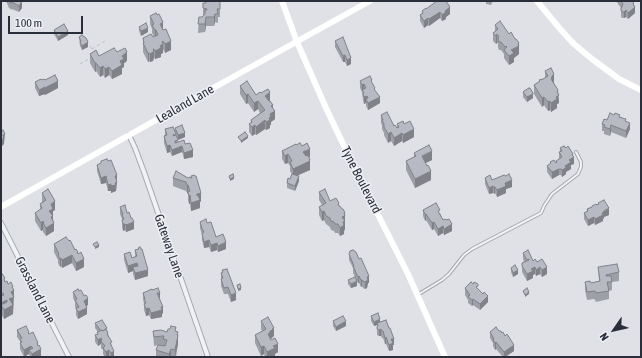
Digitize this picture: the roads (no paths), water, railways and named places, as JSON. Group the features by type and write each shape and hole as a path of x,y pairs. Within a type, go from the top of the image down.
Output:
{"street":[{"name":"Tyne Boulevard","path":"282,1 297,42 329,115 418,295 445,357"},
{"name":"Lealand Lane","path":"1,207 370,1"},
{"path":"537,1 561,30 586,54 613,75 627,84 641,90"},
{"name":"Gateway Lane","path":"129,135 140,160 208,357"},
{"name":"Grassland Lane","path":"1,223 69,357"}],"lane":[{"path":"418,295 442,280 449,274 464,255 472,249 541,214 544,206 552,194 578,174 581,167 581,162 576,152"}]}
